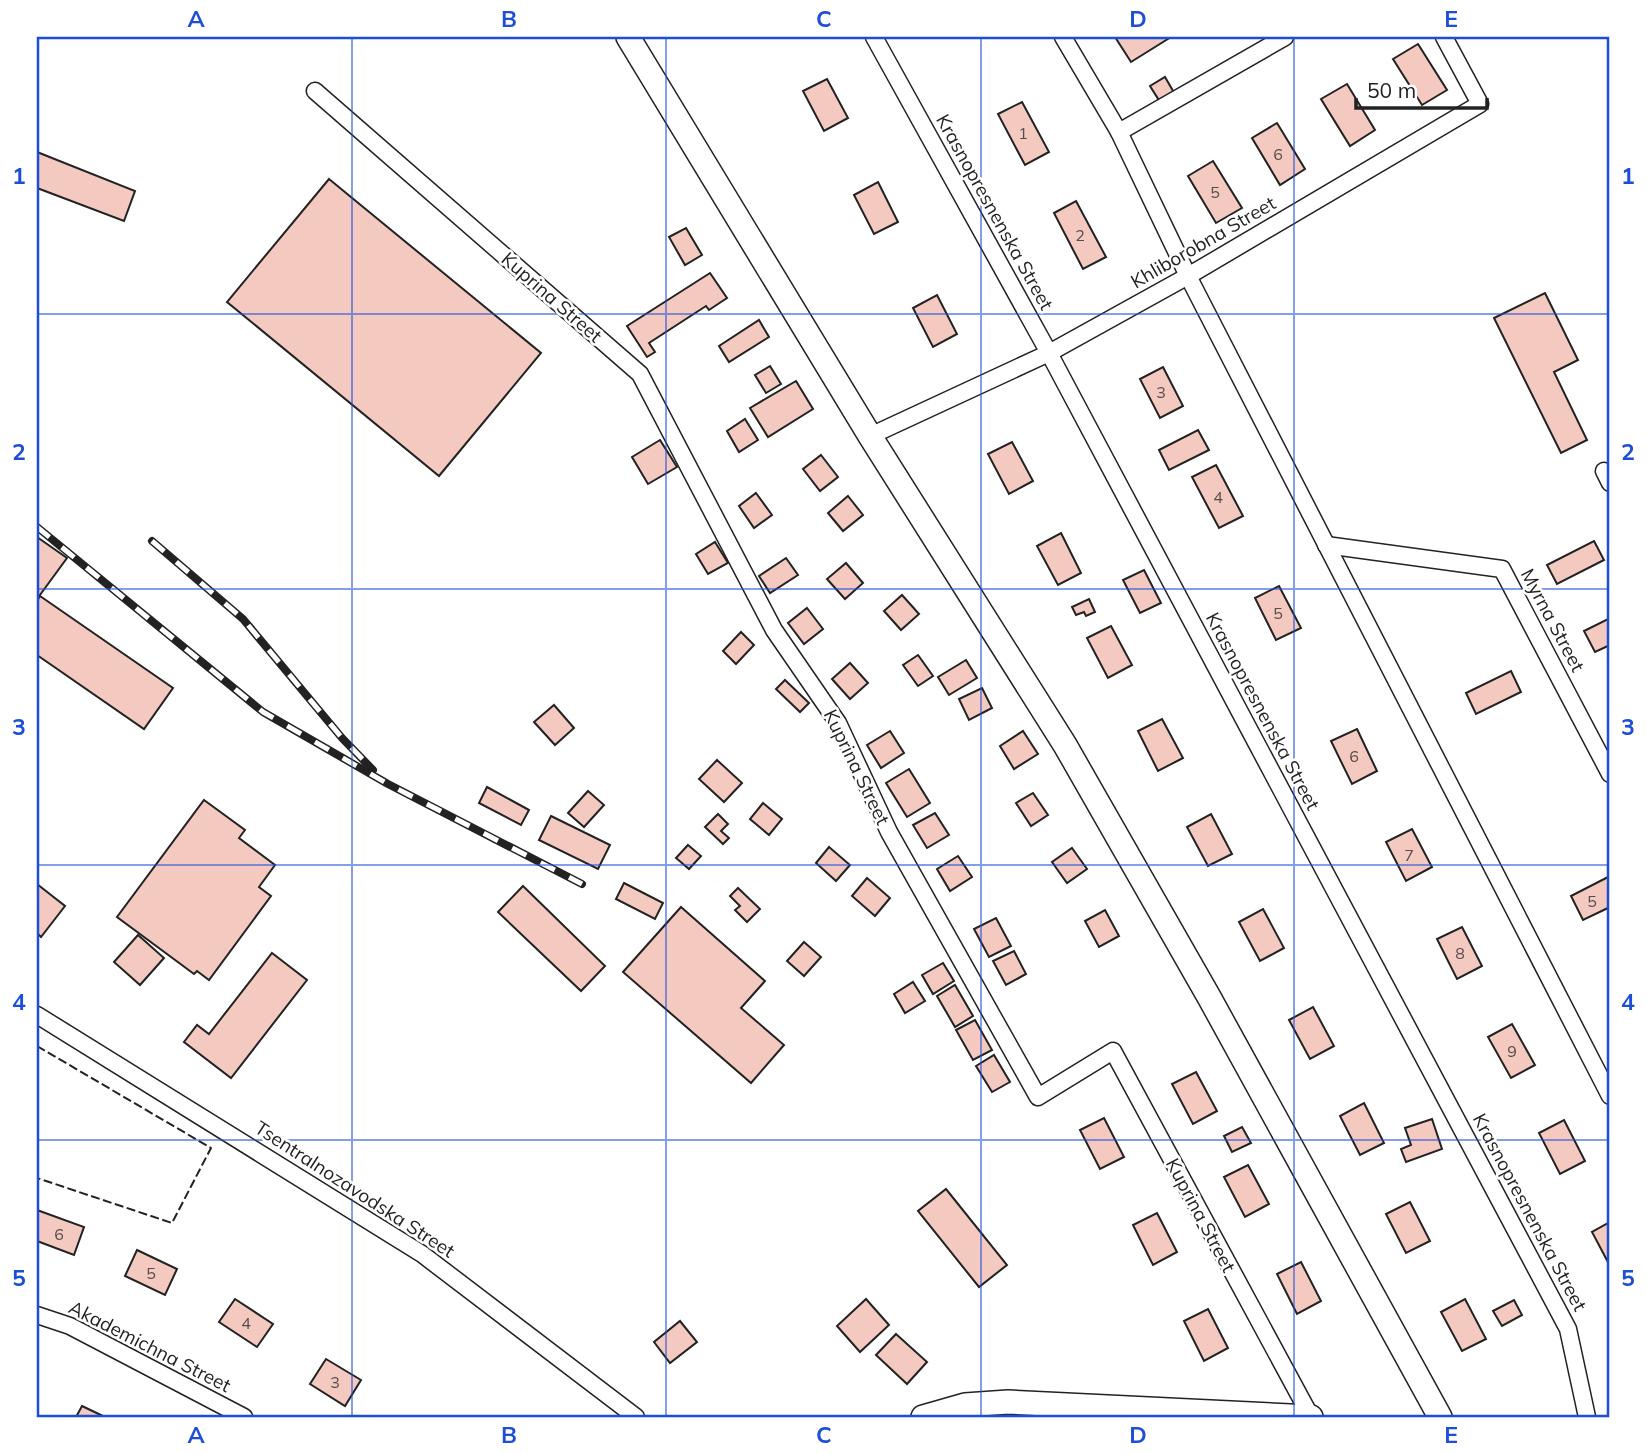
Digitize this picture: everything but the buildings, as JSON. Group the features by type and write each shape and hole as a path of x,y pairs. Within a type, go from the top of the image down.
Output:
{"main road":[{"path":"628,37 870,436 1065,745 1209,997 1440,1417"},
{"path":"923,1417 965,1405 1008,1402 1097,1412 1311,1417"}],"street":[{"name":"Krasnopresnenska Street","path":"874,37 1049,353 1568,1329 1587,1417"},
{"path":"1063,37 1118,132 1188,276 1610,1096"},
{"path":"1118,132 1285,37"},
{"name":"Khliborobna Street","path":"870,436 1049,353 1188,276 1480,104 1444,37"},
{"name":"Kuprina Street","path":"315,92 640,374 774,629 838,723 889,832 1038,1097 1113,1051 1311,1417"},
{"name":"Myrna Street","path":"1326,545 1502,569 1610,774"},
{"name":"Tsentralnozavodska Street","path":"37,1015 422,1254 636,1417"},
{"name":"Akademichna Street","path":"37,1315 70,1326 244,1417"}],"railway":[{"path":"37,527 263,712 388,784 582,884"},
{"path":"152,541 243,619 342,738 373,770"}],"fence":[{"path":"37,1046 211,1148 172,1223 37,1178"}]}
